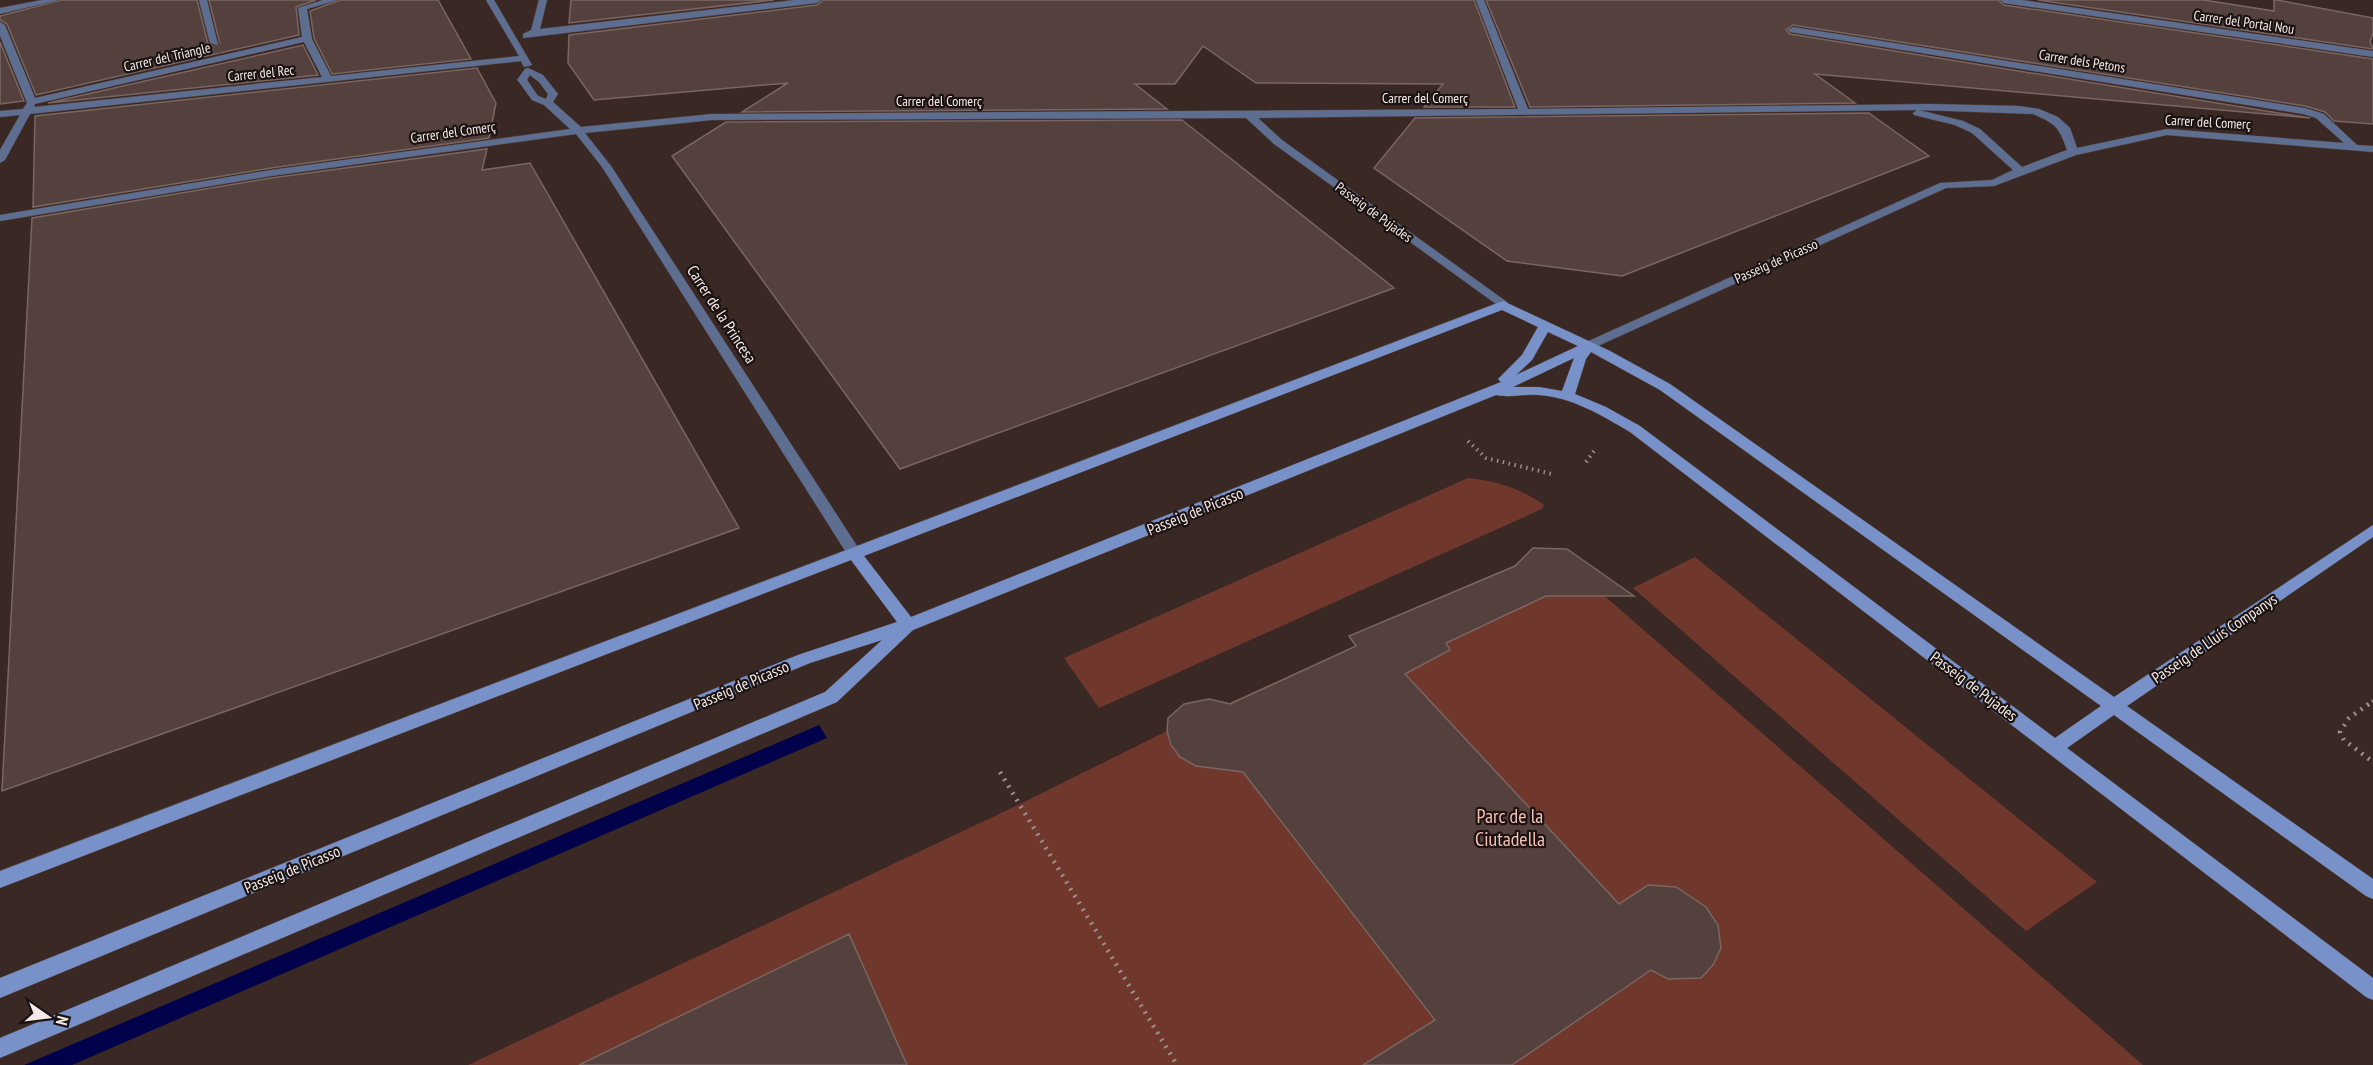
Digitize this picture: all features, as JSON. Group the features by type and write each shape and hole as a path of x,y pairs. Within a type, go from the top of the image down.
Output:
{"street":[{"path":"0,11 55,0"},
{"path":"203,0 215,43"},
{"path":"328,79 308,39 302,8 334,0"},
{"name":"Carrer de la Princesa","path":"490,0 525,58 528,71 522,80 535,98 548,103 578,130 612,176 854,554"},
{"path":"535,32 543,0"},
{"path":"515,40 535,32 817,0"},
{"path":"1480,0 1524,113"},
{"name":"Carrer del Portal Nou","path":"2004,0 2373,54"},
{"path":"0,25 30,106 0,160"},
{"name":"Carrer dels Petons","path":"1793,30 2305,111 2320,116 2355,148"},
{"name":"Carrer del Triangle","path":"30,106 218,57 308,39"},
{"name":"Carrer del Rec","path":"0,114 30,106 328,79 525,58"},
{"path":"528,71 541,75 553,94 548,103"},
{"name":"Carrer del Comerç","path":"1885,107 1920,113 1976,130 2020,171"},
{"name":"Carrer del Comerç","path":"0,218 271,173 648,121 712,117 1524,113 1885,107 2019,109 2035,111 2054,119 2065,128 2073,152 2167,132 2373,149"},
{"name":"Passeig de Pujades","path":"1249,115 1278,142 1503,305"},
{"name":"Passeig de Picasso","path":"0,988 804,659 908,625 1487,394 1944,185 1994,183 2073,152"},
{"path":"0,880 1503,305 1642,373 1682,398 2373,890"},
{"path":"1487,394 1515,372 1544,327"},
{"path":"1568,394 1576,368 1589,346"},
{"name":"Passeig de Picasso","path":"1487,394 1517,390 1568,394"},
{"name":"Passeig de Pujades","path":"1568,394 1635,429 2373,990"},
{"name":"Passeig de Lluís Companys","path":"2055,747 2373,530"},
{"path":"0,1048 831,697 908,625 854,554"}],"path":[{"path":"1468,441 1486,458 1552,474"},
{"path":"1586,462 1598,446"},
{"path":"2373,701 2349,718 2340,732 2344,741 2373,762"},
{"path":"1000,772 1177,1065"}],"green space":[{"path":"1468,478 1508,486 1544,505 1542,509 1099,708 1064,658"},
{"name":"Parc de la Ciutadella","path":"1533,548 1567,549 1592,585 2143,1065 468,1065 1018,805 1167,731 1356,646 1349,636 1515,566"},
{"path":"1695,557 2097,882 2026,931 1633,588"}],"shaded area":[{"path":"819,725 827,738 72,1065 24,1065"}],"building":[{"path":"61,0 197,0 208,44 217,47 220,44 209,0 316,0 296,7 299,35 36,95 7,24 0,20 0,16"},
{"path":"340,0 438,0 471,59 332,74 314,38 310,11"},
{"path":"571,0 774,0 569,23"},
{"path":"823,0 1474,0 1515,107 1424,107 1443,84 1256,83 1203,46 1175,84 1135,84 1167,109 742,112 788,83 594,100 568,63 569,35 817,5"},
{"path":"1486,0 1998,0 2004,5 2373,59 2373,124 2334,121 2325,112 2305,106 1793,25 1786,30 1790,34 2310,118 1815,74 1855,103 1530,107"},
{"path":"2038,0 2204,0 2274,11 2274,0 2277,0 2373,18 2373,33 2370,42 2373,49"},
{"path":"0,42 24,101 0,104"},
{"path":"303,45 318,75 48,103"},
{"path":"477,68 496,103 489,138 271,168 33,207 35,116"},
{"path":"1869,113 1929,156 1622,276 1507,261 1374,168 1415,118"},
{"path":"1182,120 1394,288 900,469 672,156 726,122"},
{"path":"487,149 482,170 530,163 739,528 2,791 32,218 271,178"},
{"path":"1533,548 1567,549 1634,596 1546,596 1446,643 1450,650 1405,674 1619,904 1648,885 1676,887 1706,907 1718,925 1721,948 1713,965 1701,978 1668,979 1651,970 1512,1065 1363,1065 1435,1020 1243,772 1196,766 1180,757 1171,745 1167,731 1168,718 1184,704 1209,699 1230,704 1356,646 1349,636 1515,566"},
{"path":"849,934 907,1065 579,1065"}],"tunnel":[{"path":"215,43 217,55"}]}
